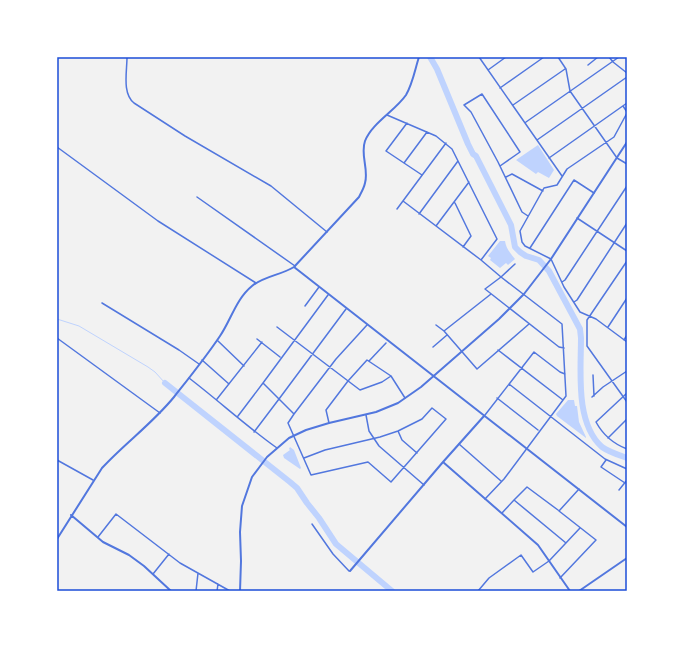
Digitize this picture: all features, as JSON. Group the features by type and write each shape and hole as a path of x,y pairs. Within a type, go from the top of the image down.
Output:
{"street":[{"path":"127,57 127,93 129,99 185,136 271,186 327,232"},
{"path":"57,539 93,480 111,457 141,432 160,413 199,364 217,340 243,294 256,283 267,277 287,272 295,267 359,197 364,188 366,176 363,155 365,142 370,132 407,93 412,83 419,57"},
{"path":"478,57 562,176"},
{"path":"488,70 506,57"},
{"path":"500,88 544,57"},
{"path":"558,57 566,69 570,91 617,158 627,164"},
{"path":"588,65 598,57"},
{"path":"609,57 613,62 627,72"},
{"path":"525,123 619,57"},
{"path":"513,105 566,69"},
{"path":"537,140 627,77"},
{"path":"500,166 520,152 482,94 464,105 471,112 500,166 522,212 528,216"},
{"path":"549,158 627,103"},
{"path":"623,106 627,112 614,136 567,169 556,185 544,188 520,231 524,244 551,259 562,282 580,312 596,319 627,342"},
{"path":"387,115 436,136 452,149 497,238 481,260"},
{"path":"406,123 386,151 422,175"},
{"path":"404,163 427,132"},
{"path":"240,591 240,532 242,506 252,477 267,457 294,435 309,428 384,410 414,393 433,377 524,294 551,259 627,142"},
{"path":"397,209 446,144"},
{"path":"57,147 158,221 256,283"},
{"path":"419,214 458,161"},
{"path":"505,177 512,174 543,191"},
{"path":"530,248 574,180 594,193"},
{"path":"436,226 469,182"},
{"path":"562,282 565,280 627,186"},
{"path":"198,197 295,267 346,309 627,527"},
{"path":"403,201 562,324 566,396 501,481 485,499"},
{"path":"454,202 471,236 463,247"},
{"path":"577,218 627,251"},
{"path":"574,302 577,300 627,223"},
{"path":"627,261 586,323 588,346 627,402"},
{"path":"515,264 485,289 559,347 564,348"},
{"path":"305,306 319,287"},
{"path":"237,417 328,294"},
{"path":"444,331 491,294"},
{"path":"608,327 627,298"},
{"path":"102,303 180,350 199,364"},
{"path":"254,432 346,309"},
{"path":"436,325 444,331 477,369 529,324"},
{"path":"304,458 325,450 374,439 398,431 422,419 432,408 446,419 390,482 368,462 311,475 288,423 330,367 367,325"},
{"path":"277,327 360,390 382,382 391,376"},
{"path":"433,347 447,335"},
{"path":"624,340 627,335"},
{"path":"57,338 160,413"},
{"path":"257,338 281,358"},
{"path":"217,340 244,366"},
{"path":"217,399 262,342"},
{"path":"329,423 326,410 348,380 386,343"},
{"path":"498,350 563,400"},
{"path":"312,524 333,554 350,571 484,416 534,352 560,372 565,374"},
{"path":"202,360 230,384"},
{"path":"369,361 391,376 405,399"},
{"path":"593,375 593,396 612,380 627,371"},
{"path":"188,378 217,399 254,432 277,448"},
{"path":"263,383 294,414"},
{"path":"509,384 606,460 627,469"},
{"path":"626,448 616,444 608,438 596,422 627,393"},
{"path":"497,398 539,431"},
{"path":"366,415 369,431 379,446 424,485"},
{"path":"608,438 627,419"},
{"path":"398,431 402,440 417,453"},
{"path":"459,444 501,481"},
{"path":"57,460 93,480"},
{"path":"606,460 601,467 625,483"},
{"path":"443,462 538,545 570,591"},
{"path":"619,490 627,480"},
{"path":"502,514 528,486 596,540 560,578"},
{"path":"559,511 579,489"},
{"path":"514,500 566,543"},
{"path":"97,538 116,514 180,563 230,591"},
{"path":"71,515 97,538 112,548 129,556 172,591"},
{"path":"478,591 489,578 521,555 533,572 549,561 580,528"},
{"path":"153,574 169,554"},
{"path":"579,591 627,558"},
{"path":"196,591 198,573"},
{"path":"217,591 218,584"}],"water":[{"path":"538,145 554,170 549,178 538,172 536,174 516,160"},
{"path":"500,241 505,241 507,248 515,259 508,265 506,263 500,268 490,260 491,258 488,256"},
{"path":"568,400 574,400 575,406 577,406 579,422 586,438 556,414"},
{"path":"290,447 294,450 301,468 300,469 284,458 283,455 290,450"}],"waterway":[{"path":"430,57 437,69 468,144 473,154 476,156 511,225 515,247 526,256 539,260 549,271 580,329 581,396 583,411 593,437 605,449 627,458"},
{"path":"57,319 79,326 148,367 165,383"},
{"path":"165,383 297,488 336,544 392,591"}]}
